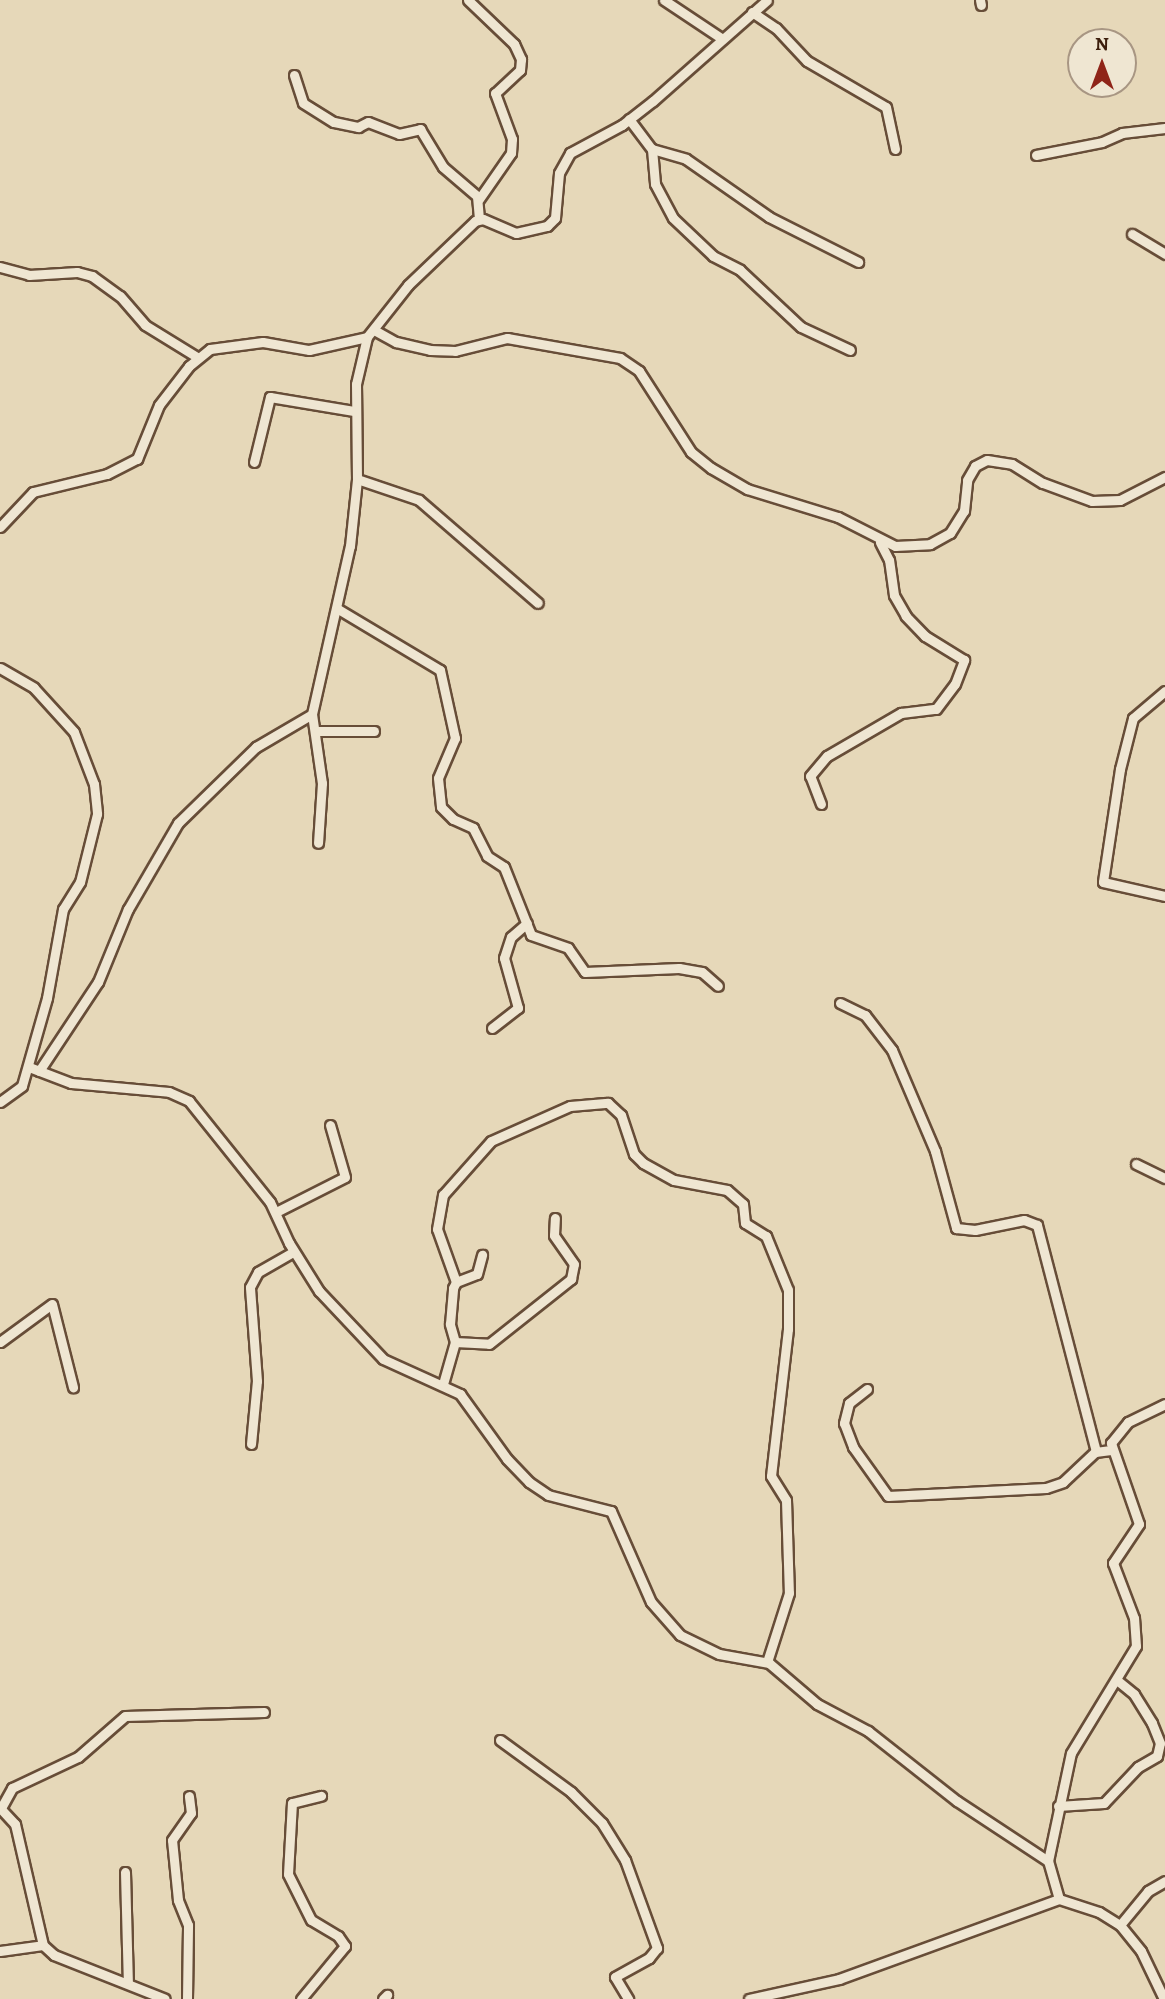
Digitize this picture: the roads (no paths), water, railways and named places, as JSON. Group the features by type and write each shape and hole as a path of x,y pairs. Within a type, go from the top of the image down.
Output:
{"street":[{"path":"318,843 323,807 318,731 312,714 351,546 356,479 354,411 359,355 370,333 408,285 479,219 479,199 511,153 512,139 495,91 520,70 521,59 514,44 468,0"},
{"path":"664,0 721,38"},
{"path":"479,219 516,233 547,226 558,210 564,159 629,119 766,0"},
{"path":"752,12 776,29 807,61 886,107 895,149"},
{"path":"294,75 303,103 334,122 358,127 368,122 399,134 420,130 443,167 479,199"},
{"path":"629,119 652,149 655,184 673,218 713,256 740,270 801,327 850,350"},
{"path":"1037,155 1165,128"},
{"path":"652,149 686,159 769,217 858,262"},
{"path":"1132,234 1165,254"},
{"path":"0,267 29,275 77,272 92,276 120,296 145,325 197,357"},
{"path":"0,527 33,492 114,472 137,459 159,405 197,357 225,344 274,343 309,350 370,333 430,350 455,351 507,338 620,358 639,371 684,444 702,462 747,489 838,517 879,540 916,546 944,539 959,520 973,470 987,460 1004,461 1043,484 1093,501 1120,500 1165,477"},
{"path":"254,462 270,397 354,411"},
{"path":"356,479 419,500 538,603"},
{"path":"821,804 810,776 827,756 901,713 936,709 955,684 964,660 925,636 906,616 894,595 888,560 879,540"},
{"path":"338,608 440,670 455,738 438,778 441,807 453,819 473,828 487,856 504,867 531,935 568,948 585,972 679,968 702,972 718,986"},
{"path":"0,668 34,688 75,732 97,799 82,873 63,909 29,1067 16,1094 0,1102"},
{"path":"1165,691 1133,719 1120,769 1103,882 1165,897"},
{"path":"39,1071 98,982 128,909 178,822 256,747 312,714"},
{"path":"318,731 374,731"},
{"path":"492,1028 518,1007 504,958 511,937 527,923"},
{"path":"840,1003 865,1015 892,1050 927,1128 956,1228 975,1230 1024,1220 1037,1225 1096,1451"},
{"path":"29,1067 93,1088 183,1097 276,1212 293,1252 319,1291 380,1356 443,1384 467,1401 507,1459 529,1482 548,1495 611,1511 651,1602 680,1635 719,1654 767,1662 817,1704 868,1731 957,1801 1048,1861"},
{"path":"443,1384 455,1342 450,1324 456,1282 437,1229 443,1195 491,1141 570,1106 608,1103 621,1115 638,1159 674,1180 727,1190 743,1204 745,1223 766,1236 788,1290 788,1329 771,1476 786,1500 789,1593 767,1662"},
{"path":"276,1212 345,1177 330,1125"},
{"path":"1136,1164 1165,1178"},
{"path":"455,1342 489,1344 572,1279 574,1264 554,1235 555,1218"},
{"path":"251,1444 257,1381 250,1287 258,1272 293,1252"},
{"path":"456,1282 477,1274 482,1255"},
{"path":"0,1342 52,1304 73,1387"},
{"path":"867,1389 849,1404 844,1423 853,1447 888,1496 1046,1488 1063,1482 1096,1451 1111,1450"},
{"path":"1059,1899 1048,1861 1058,1806 1076,1738 1118,1681 1134,1654 1137,1636 1113,1563 1139,1524 1111,1450 1113,1438 1128,1422 1165,1404"},
{"path":"1058,1806 1104,1803 1138,1767 1157,1756 1158,1734 1135,1694 1118,1681"},
{"path":"165,1999 54,1955 43,1945 15,1824 0,1808 12,1788 78,1757 125,1716 264,1712"},
{"path":"500,1740 572,1792 602,1823 625,1860 657,1948 649,1958 615,1977 628,1999"},
{"path":"187,1999 188,1925 177,1900 172,1840 191,1813 190,1796"},
{"path":"301,1999 345,1946 311,1920 288,1874 292,1803 321,1796"},
{"path":"125,1872 128,1983"},
{"path":"1120,1926 1148,1891 1165,1881"},
{"path":"749,1999 839,1979 1059,1899 1099,1912 1120,1926 1141,1951 1164,1999"},
{"path":"0,1951 43,1945"}]}
